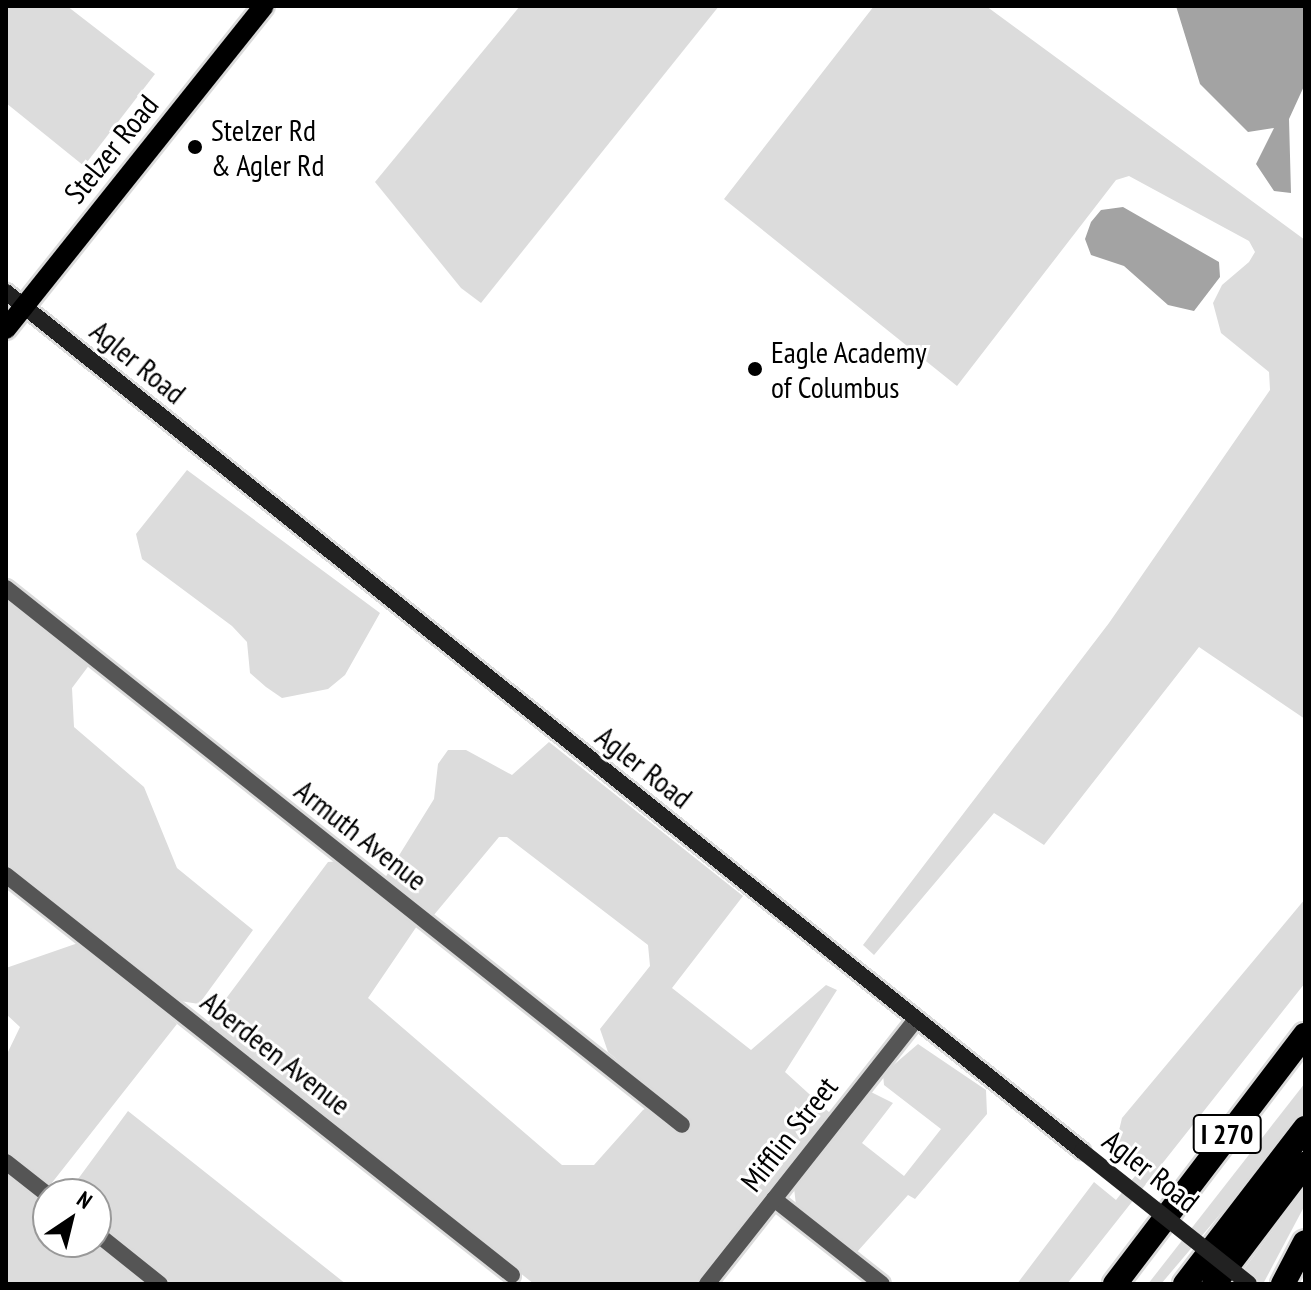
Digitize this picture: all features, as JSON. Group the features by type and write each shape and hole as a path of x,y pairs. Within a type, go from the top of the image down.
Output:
{"highway":[{"name":"I 270","path":"1115,1284 1150,1232 1305,1035"},
{"name":"I 270","path":"1185,1284 1305,1128"},
{"path":"1214,1284 1305,1164"},
{"path":"1097,1284 1150,1232"},
{"path":"1283,1284 1305,1242"}],"main road":[{"name":"Stelzer Road","path":"6,329 264,6"},
{"name":"Agler Road","path":"6,292 1249,1284"}],"street":[{"name":"Armuth Avenue","path":"6,588 682,1125"},
{"name":"Aberdeen Avenue","path":"6,875 512,1275"},
{"name":"Mifflin Street","path":"707,1284 916,1019"},
{"path":"6,1162 32,1182"},
{"path":"774,1199 882,1284"},
{"path":"112,1246 160,1284"}],"shaded area":[{"path":"6,6 67,6 155,74 84,166 6,103"},
{"path":"520,6 719,6 481,303 461,288 375,182"},
{"path":"874,6 986,6 1305,240 1305,719 1199,647 1044,845 994,813 874,955 863,945 1109,623 1270,390 1269,372 1221,333 1213,303 1222,285 1249,262 1255,252 1249,241 1129,176 1116,180 957,386 724,199"},
{"path":"1176,6 1305,6 1305,84 1289,119 1291,193 1274,191 1256,164 1274,128 1248,132 1200,84"},
{"path":"1123,207 1219,262 1220,277 1194,311 1168,305 1124,266 1091,255 1085,239 1091,222 1101,210"},
{"path":"187,470 380,613 345,675 328,689 282,698 266,687 250,673 247,642 232,626 142,559 136,534"},
{"path":"6,595 90,664 72,688 74,727 144,787 177,868 253,930 199,1004 180,1001 6,863"},
{"path":"549,742 743,896 672,988 751,1050 826,985 837,990 785,1072 830,1113 699,1284 534,1284 207,1024 328,862 341,861 419,923 368,998 562,1165 594,1165 643,1110 663,1099 608,1052 600,1029 650,966 648,945 507,837 499,837 433,916 385,878 434,799 438,764 448,750 466,750 512,775"},
{"path":"1305,899 1305,983 1067,1284 1017,1284 1094,1182 1116,1200 1139,1171 1114,1151 1122,1118"},
{"path":"81,942 177,1024 56,1178 43,1178 6,1152 6,1056 20,1027 6,1014 6,968"},
{"path":"918,1044 986,1090 987,1114 915,1199 908,1195 857,1252 796,1205 794,1188 869,1091 893,1103 862,1143 904,1176 941,1129 884,1085 883,1074"},
{"path":"1305,1083 1305,1114 1161,1284 1148,1284"},
{"path":"128,1111 346,1284 169,1284 112,1239 112,1178 79,1178"},
{"path":"6,1168 32,1188 32,1258 112,1258 112,1254 152,1284 6,1284"},
{"path":"1305,1187 1305,1205 1263,1284 1233,1284"}],"place":[{"name":"Stelzer Rd & Agler Rd","path":"195,147"},
{"name":"Eagle Academy of Columbus","path":"755,369"}]}
